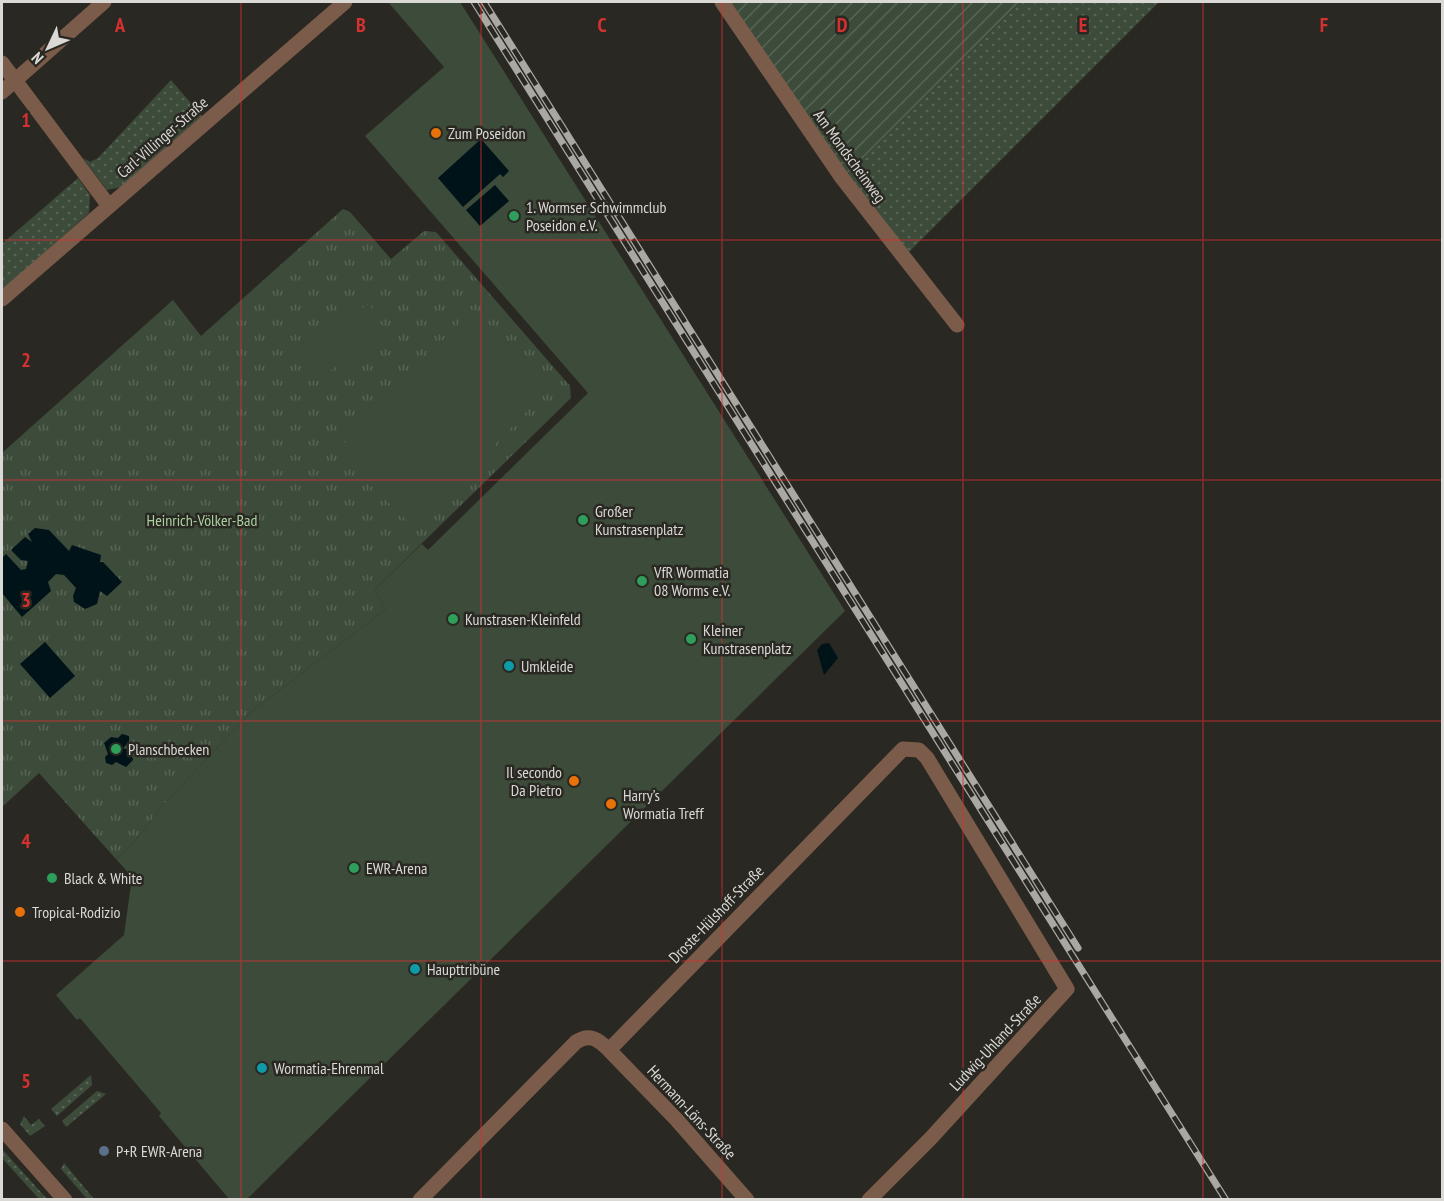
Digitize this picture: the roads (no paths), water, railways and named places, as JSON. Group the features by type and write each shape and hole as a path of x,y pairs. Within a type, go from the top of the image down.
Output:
{"street":[{"path":"2,92 104,2"},
{"name":"Carl-Villinger-Straße","path":"2,299 345,2"},
{"name":"Am Mondscheinweg","path":"722,2 836,170 957,325"},
{"path":"2,63 109,206"},
{"name":"Droste-Hülshoff-Straße","path":"609,1050 903,749 919,750 927,758 1007,892"},
{"name":"Ludwig-Uhland-Straße","path":"869,1200 931,1138 1068,989 1007,892"},
{"path":"420,1200 576,1042 584,1038 594,1038 609,1050"},
{"name":"Hermann-Löns-Straße","path":"609,1050 676,1119 747,1200"},
{"path":"2,1129 65,1200"}],"railway":[{"path":"474,2 1226,1200"},
{"path":"484,2 1078,948"}],"place":[{"name":"Zum Poseidon","path":"436,133"},
{"name":"1. Wormser Schwimmclub Poseidon e.V.","path":"514,216"},
{"name":"Großer Kunstrasenplatz","path":"583,520"},
{"name":"VfR Wormatia 08 Worms e.V.","path":"642,581"},
{"name":"Kunstrasen-Kleinfeld","path":"453,619"},
{"name":"Kleiner Kunstrasenplatz","path":"691,639"},
{"name":"Umkleide","path":"509,666"},
{"name":"Planschbecken","path":"116,749"},
{"name":"Il secondo Da Pietro","path":"574,781"},
{"name":"Harry’s Wormatia Treff","path":"611,804"},
{"name":"EWR-Arena","path":"354,868"},
{"name":"Black & White","path":"52,878"},
{"name":"Tropical-Rodizio","path":"20,912"},
{"name":"Haupttribüne","path":"415,969"},
{"name":"Wormatia-Ehrenmal","path":"262,1068"},
{"name":"P+R EWR-Arena","path":"104,1151"}],"park label":[{"name":"Heinrich-Völker-Bad","path":"202,520"}]}
